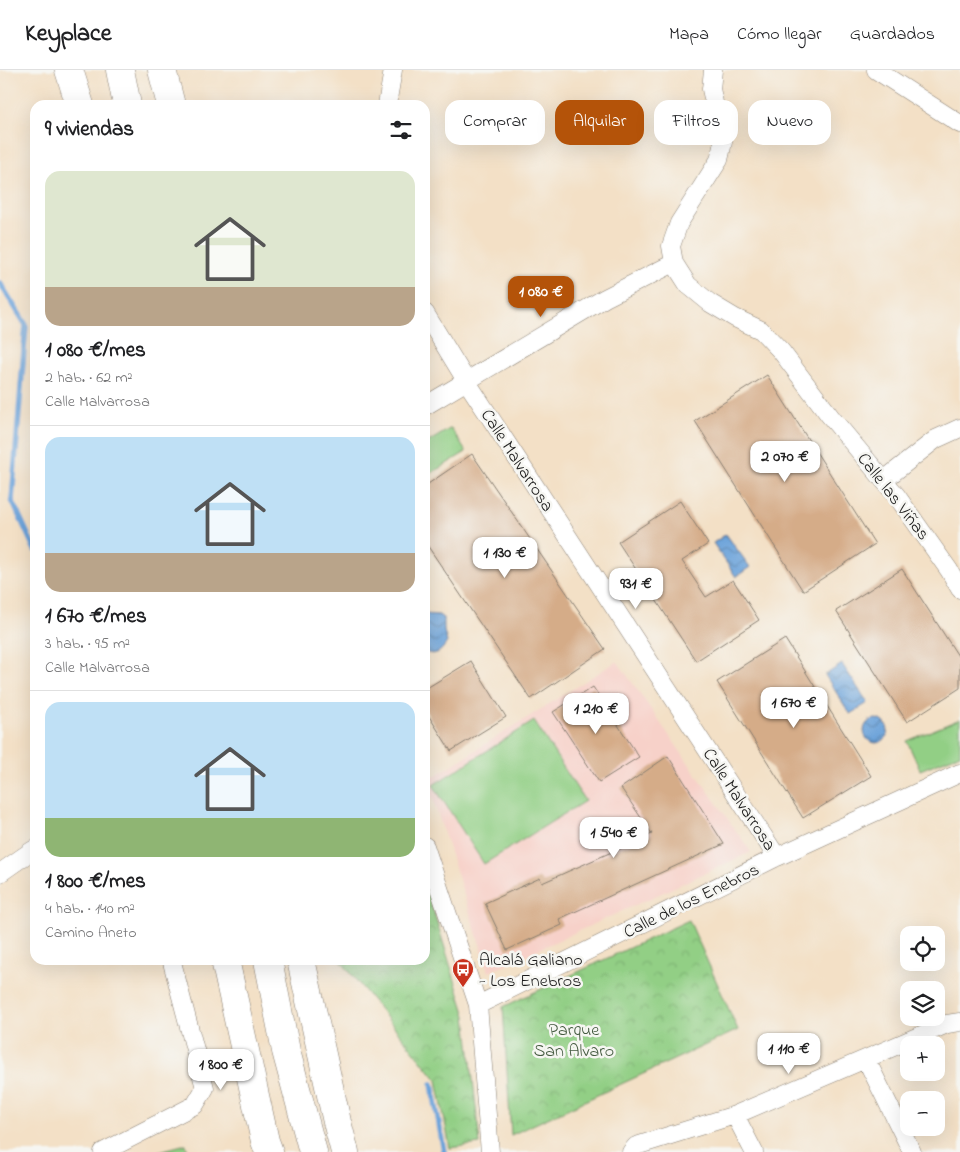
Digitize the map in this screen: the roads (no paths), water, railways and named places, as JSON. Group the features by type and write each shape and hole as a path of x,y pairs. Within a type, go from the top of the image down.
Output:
{"highway":[{"path":"69,70 78,100"},
{"path":"120,70 126,100"},
{"path":"149,70 155,100"},
{"path":"162,70 170,100"},
{"path":"226,965 266,1148"},
{"path":"269,965 286,1051 313,1152"},
{"path":"302,965 345,1152"}],"street":[{"path":"388,100 393,70"},
{"path":"430,403 606,298 674,263 671,246 680,223 719,160 723,142 722,126 711,89 713,70"},
{"path":"876,70 960,124"},
{"name":"Calle las Viñas","path":"674,263 688,285 710,303 735,318 761,330 781,351 830,416 896,495 949,570 960,589"},
{"name":"Calle Malvarrosa","path":"430,321 467,382 778,857"},
{"path":"884,480 936,439 960,428"},
{"name":"Calle de los Enebros","path":"478,1005 778,857 960,773"},
{"path":"0,873 30,852"},
{"path":"430,861 478,1005 490,1152"},
{"path":"103,1152 195,1104 205,1088 173,965"},
{"path":"630,1152 636,1146 736,1115 947,1024 960,1022"},
{"path":"866,1059 912,1152"},
{"path":"736,1115 754,1152"}],"water":[{"path":"726,534 750,567 736,577 713,543"},
{"path":"430,614 439,615 444,619 444,631 447,642 441,650 430,653"},
{"path":"842,664 868,703 850,714 825,675"},
{"path":"876,719 881,720 887,726 887,736 881,742 876,743 871,742 865,736 864,731 865,726 871,720"}],"waterway":[{"path":"0,283 26,325 12,500 30,539"},
{"path":"432,1084 444,1152"}],"place":[{"name":"Alcalá Galiano - Los Enebros","path":"463,988"}],"park label":[{"name":"Parque San Alvaro","path":"574,1040"}]}
